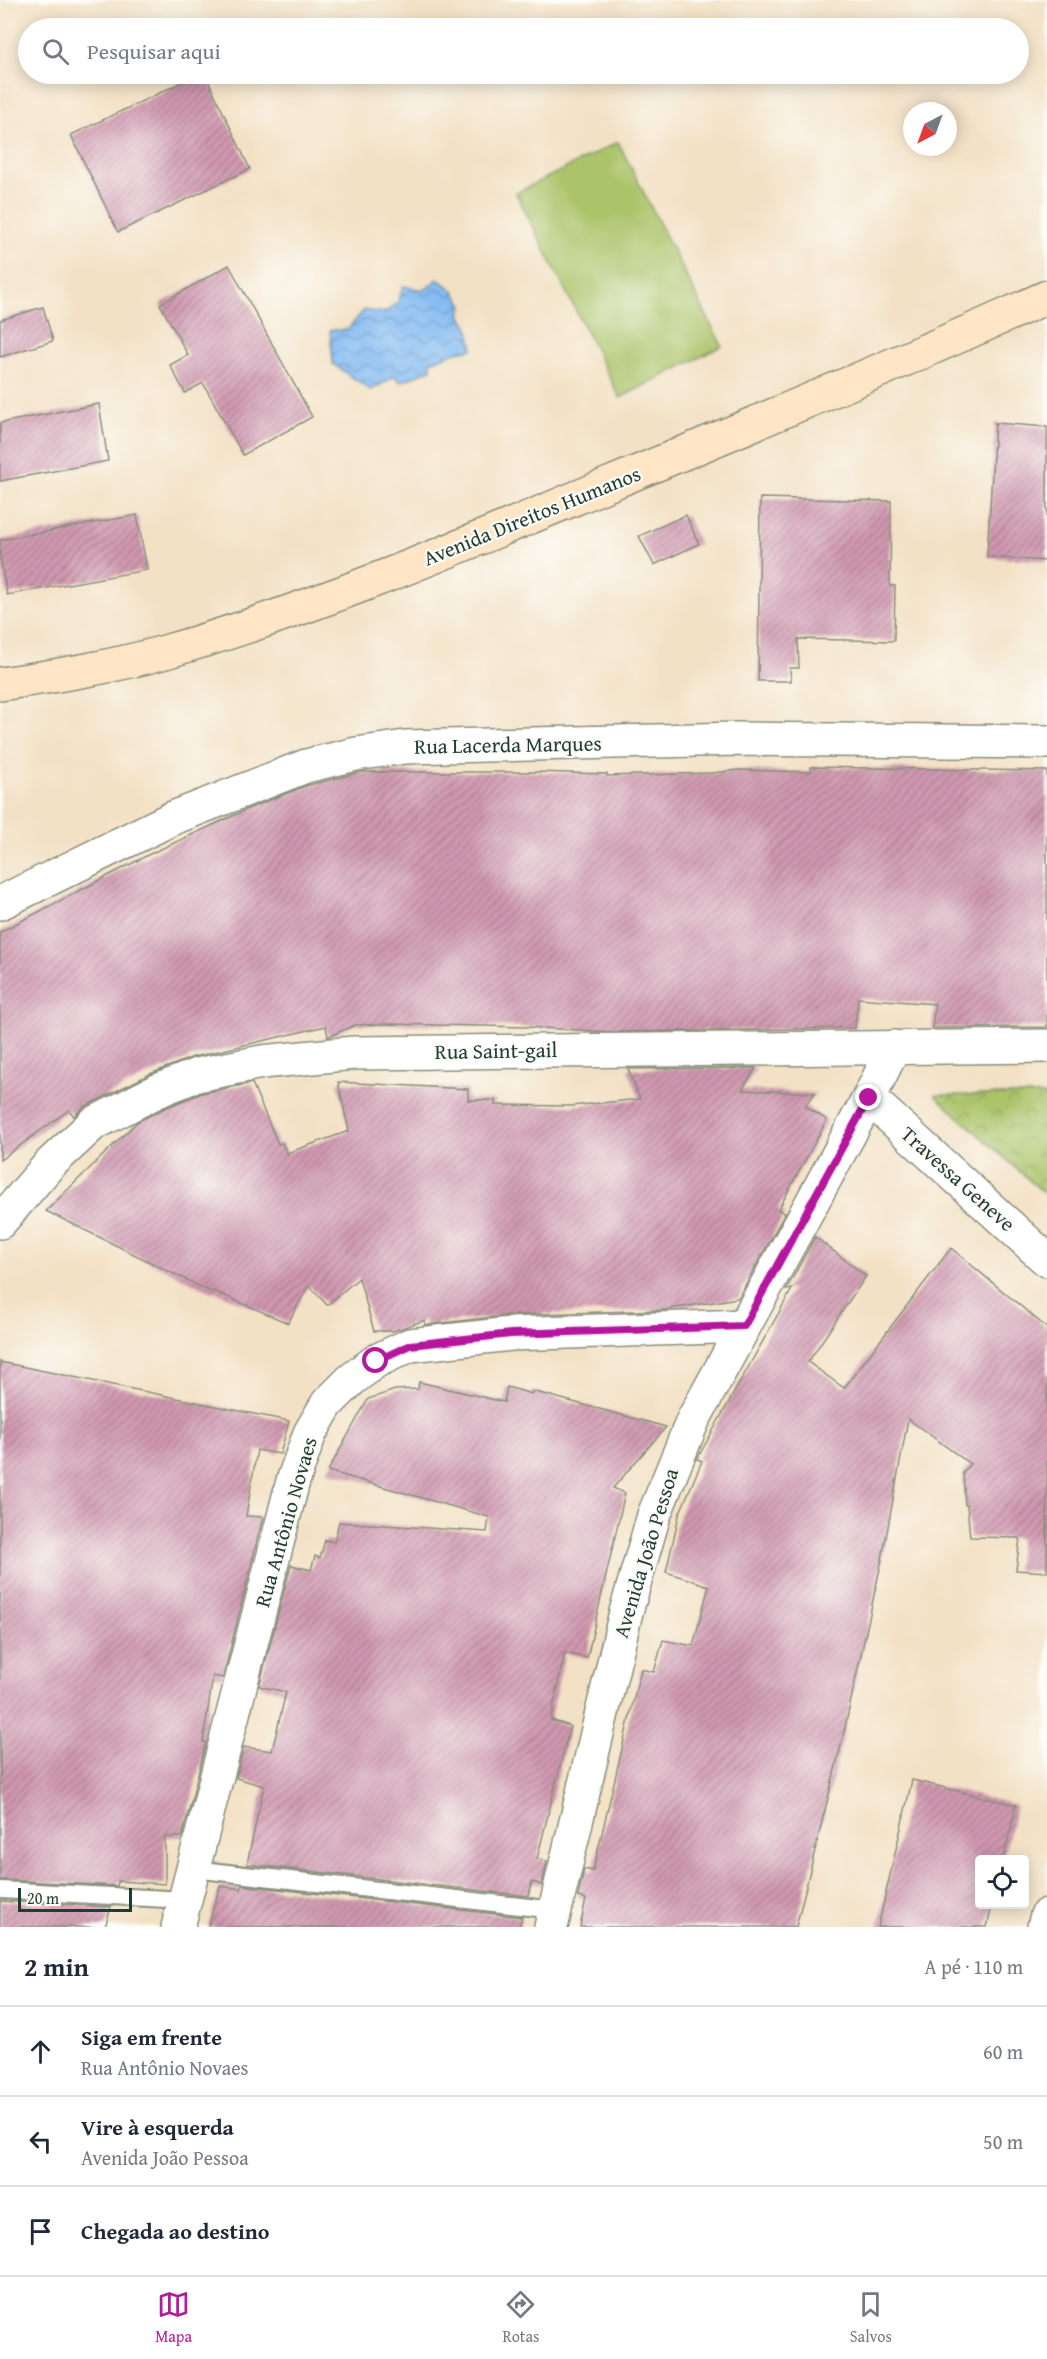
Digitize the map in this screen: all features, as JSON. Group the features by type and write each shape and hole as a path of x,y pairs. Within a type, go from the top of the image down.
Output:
{"main road":[{"name":"Avenida Direitos Humanos","path":"0,684 65,675 164,652 299,609 474,541 955,339 1047,297"}],"street":[{"name":"Rua Lacerda Marques","path":"0,903 173,818 306,766 356,754 405,747 726,739 1047,742"},
{"name":"Rua Saint-gail","path":"0,1222 50,1164 93,1124 157,1091 197,1076 262,1062 354,1053 1047,1046"},
{"name":"Avenida João Pessoa","path":"553,1918 626,1612 654,1515 693,1420 869,1098 894,1047"},
{"name":"Travessa Geneve","path":"869,1098 1047,1260"},
{"name":"Rua Antônio Novaes","path":"185,1899 293,1481 310,1433 327,1404 351,1380 376,1361 410,1345 511,1334 744,1326"},
{"path":"1044,1927 1047,1915"}],"lane":[{"path":"0,1890 553,1918"}],"green space":[{"path":"618,142 722,346 620,398 516,193"},
{"path":"935,1095 1047,1095 1047,1196 942,1102"}],"water":[{"path":"438,279 453,290 463,305 460,315 468,325 473,349 431,361 431,369 401,382 395,376 371,390 333,364 330,330 347,330 364,310 385,313 399,301 403,286 425,290"}],"building":[{"path":"178,84 210,84 250,169 118,232 71,135"},
{"path":"229,265 312,417 243,455 203,383 185,393 170,365 188,355 160,304"},
{"path":"43,307 53,341 0,357 0,320"},
{"path":"99,404 108,461 0,481 0,423"},
{"path":"995,423 1047,427 1047,561 987,557"},
{"path":"760,498 891,501 890,586 895,586 894,641 798,639 799,668 790,668 791,681 758,681"},
{"path":"137,515 147,570 7,595 0,557 0,540"},
{"path":"686,515 699,544 654,565 639,536"},
{"path":"811,767 1047,771 1047,1027 932,1028 935,1004 858,998 855,1028 612,1032 526,1027 389,1024 355,1025 328,1037 326,1026 193,1057 150,1074 84,1107 74,1116 69,1110 0,1160 0,932 150,854 248,809 305,786 362,772 533,772 607,774 607,776 739,770 811,772"},
{"path":"756,1068 742,1090 815,1093 805,1106 827,1120 778,1210 785,1213 738,1298 663,1310 510,1315 425,1325 425,1320 393,1331 374,1331 359,1278 327,1305 309,1285 288,1323 214,1291 211,1292 46,1211 137,1122 202,1093 252,1083 278,1144 282,1143 287,1153 349,1131 338,1082 468,1089 468,1100 495,1100 495,1105 571,1106 640,1099 628,1069"},
{"path":"815,1237 866,1276 808,1362 844,1388 951,1248 1047,1328 1047,1572 1016,1570 1020,1538 970,1537 963,1473 970,1464 908,1419 882,1559 842,1741 796,1927 580,1927 586,1899 578,1897 584,1869 593,1871 641,1669 654,1672 663,1640 693,1646 709,1586 666,1572 679,1515 702,1461 697,1459 792,1289 786,1290"},
{"path":"0,1362 289,1421 280,1454 257,1450 246,1516 263,1517 223,1678 213,1676 203,1742 206,1742 182,1837 165,1837 165,1884 118,1881 117,1886 0,1880"},
{"path":"419,1382 504,1402 507,1387 532,1394 532,1391 666,1427 613,1488 625,1493 587,1658 565,1653 557,1688 551,1720 570,1726 537,1859 547,1861 542,1885 532,1882 528,1896 247,1864 264,1786 236,1778 244,1747 272,1751 286,1692 259,1686 291,1565 311,1570 315,1556 320,1558 325,1540 334,1542 339,1522 487,1532 489,1517 328,1471 368,1399 395,1390 418,1389"},
{"path":"912,1780 1016,1805 1004,1855 975,1855 975,1909 991,1909 987,1927 878,1927"},
{"path":"242,1885 522,1917 519,1927 208,1927 220,1886 241,1889"},
{"path":"0,1901 111,1907 105,1927 0,1927"}],"route":[{"path":"376,1361 410,1345 511,1334 744,1326 869,1098"}]}
